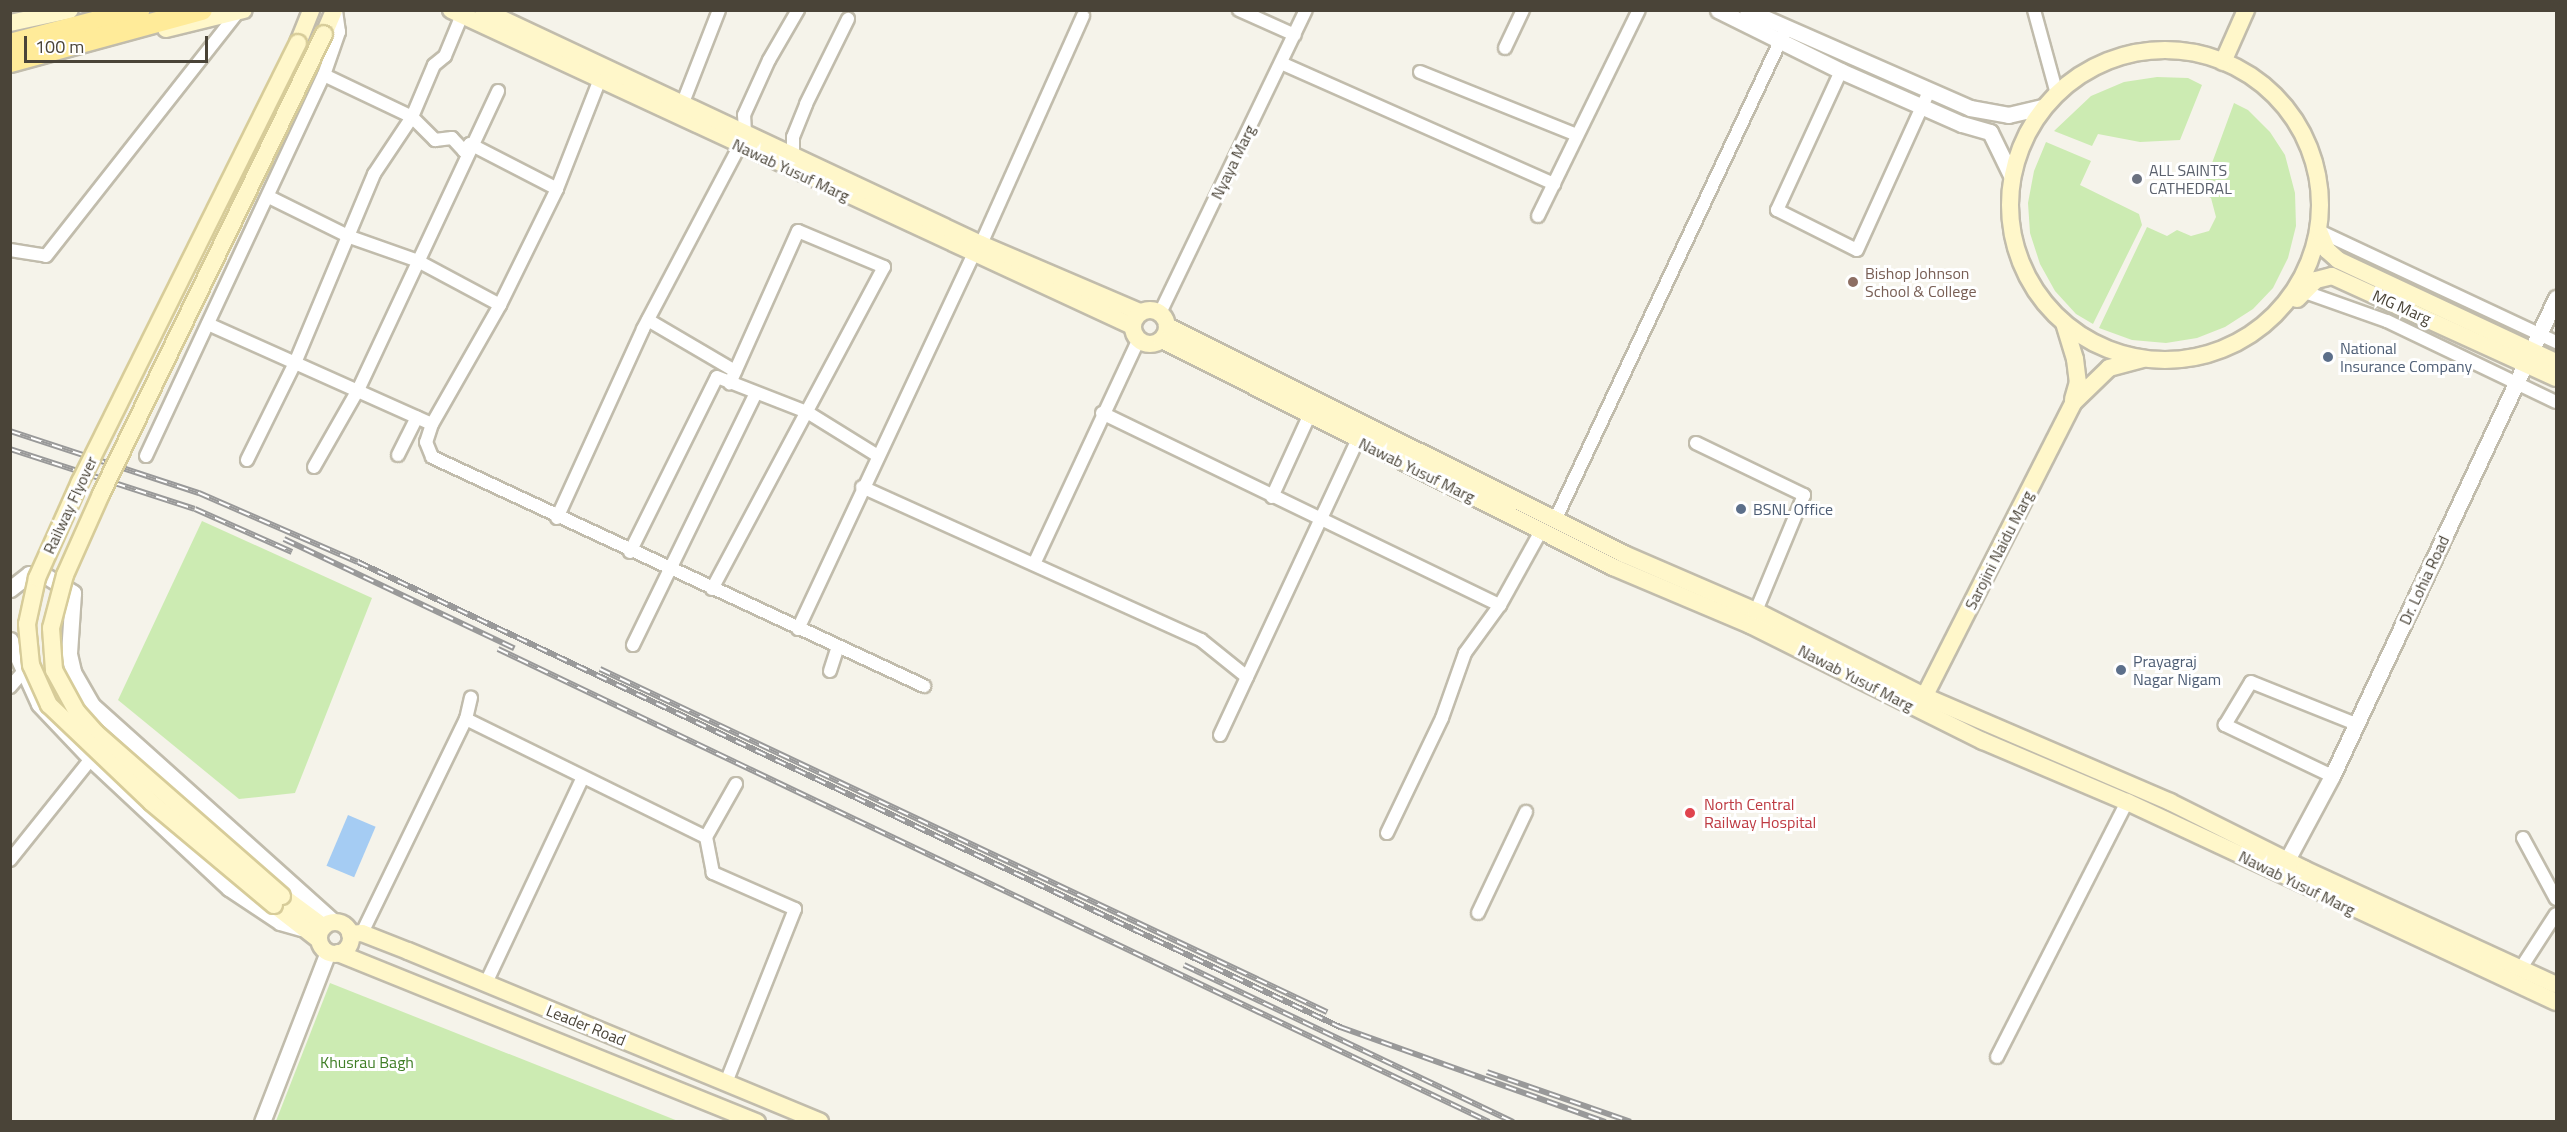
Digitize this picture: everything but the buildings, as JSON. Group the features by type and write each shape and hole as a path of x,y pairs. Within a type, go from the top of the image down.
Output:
{"main road":[{"path":"10,23 70,10"},
{"path":"10,44 140,10"},
{"path":"10,62 202,10"},
{"name":"Railway Flyover","path":"311,10 298,43 80,482 36,578 27,624 30,665 50,705 151,802 328,939"},
{"name":"Railway Flyover","path":"328,939 301,928 278,901 96,733 77,712 54,670 51,628 65,574 101,494 335,10"},
{"name":"Nawab Yusuf Marg","path":"483,10 682,105 743,139 793,154 977,250"},
{"path":"2223,62 2246,10"},
{"path":"10,67 241,11"},
{"name":"Nawab Yusuf Marg","path":"456,13 600,79 743,139 1137,327"},
{"path":"2146,359 2098,345 2063,322 2034,287 2018,255 2007,206 2011,175 2029,126 2057,94 2099,66 2148,52 2182,52 2223,62 2268,89 2301,130 2318,179 2319,231 2308,268 2285,308"},
{"name":"MG Marg","path":"2319,231 2327,250 2338,261 2529,357 2556,378"},
{"name":"MG Marg","path":"2146,359 2178,360 2228,347 2251,335 2305,292 2316,280 2332,276 2529,357 2556,362"},
{"path":"2063,322 2078,382 2073,403"},
{"path":"1163,326 1146,345 1137,327 1163,326"},
{"name":"Nawab Yusuf Marg","path":"1163,326 1318,404 1556,518 1624,554 1756,611 1921,703 2161,798 2287,860 2556,985"},
{"name":"Nawab Yusuf Marg","path":"1163,326 1309,416 1613,567 1750,625 1921,703 2127,802 2556,1002"},
{"path":"2073,403 2090,382 2109,368 2146,359"},
{"name":"Sarojini Naidu Marg","path":"1921,703 2073,403"},
{"name":"Leader Road","path":"757,1122 328,939 344,925 356,933 727,1080 820,1122"},
{"path":"328,939 349,945 356,933"}],"street":[{"path":"146,456 324,75 339,32 335,10"},
{"path":"682,105 719,10"},
{"path":"556,518 648,320 743,139 744,115 769,60 798,10"},
{"path":"1239,10 1294,35"},
{"name":"Nyaya Marg","path":"1163,326 1306,10"},
{"path":"1505,48 1523,10"},
{"path":"1539,216 1640,10"},
{"path":"1718,10 1929,92 1996,115 2044,107"},
{"path":"1748,10 1841,71 1922,107 1990,132 2011,175"},
{"path":"2034,10 2057,94"},
{"path":"10,250 46,256 241,11"},
{"path":"247,460 295,363 350,237 374,174 412,117 434,65 445,56 456,13"},
{"path":"798,628 862,487 977,250 1083,16"},
{"path":"793,154 793,137 801,114 848,19"},
{"path":"1556,518 1784,34"},
{"path":"1281,63 1554,184"},
{"path":"1841,71 1777,210 1857,250 1929,92"},
{"path":"1420,72 1577,135"},
{"path":"324,75 412,117 435,140 452,138 464,151 470,144"},
{"path":"600,79 557,189 501,305 432,424 426,442 432,457 556,518 924,686"},
{"path":"314,467 359,388 470,144 498,91"},
{"path":"470,144 557,189"},
{"path":"269,196 350,237 418,261 501,305"},
{"path":"712,589 884,267 798,231 732,377"},
{"path":"2319,231 2556,342"},
{"path":"2305,292 2387,321 2556,402"},
{"name":"Dr. Lohia Road","path":"2287,860 2332,776 2556,298"},
{"path":"648,320 732,377 754,395 807,412 878,456"},
{"path":"208,324 295,363 359,388 432,424"},
{"path":"1034,564 1102,413 1137,327"},
{"path":"630,552 717,377 732,377"},
{"path":"633,645 754,395"},
{"path":"1102,413 1322,522 1500,605"},
{"path":"1272,497 1309,416"},
{"path":"398,455 417,417"},
{"path":"1220,735 1322,522 1357,441"},
{"path":"1696,443 1804,495 1756,611"},
{"path":"862,487 1201,640 1247,678"},
{"path":"1387,833 1442,718 1465,653 1500,605 1541,531"},
{"path":"10,589 29,574 46,576 73,593 69,654 73,672 92,705 328,939 262,1122"},
{"path":"10,640 45,711 91,759 229,888 280,922 301,928"},
{"path":"830,671 838,647"},
{"path":"10,687 24,671"},
{"path":"2332,776 2225,725 2251,682 2356,724"},
{"path":"356,933 466,719 471,698"},
{"path":"466,719 582,779 706,837"},
{"path":"10,860 91,759"},
{"path":"486,983 582,779"},
{"path":"727,1080 795,909 713,873 706,837 736,784"},
{"path":"1997,1057 2127,802"},
{"path":"1478,913 1526,812"},
{"path":"2523,838 2556,899"},
{"path":"2521,968 2556,914"}],"green space":[{"path":"2157,77 2188,78 2202,85 2180,140 2140,142 2098,134 2092,146 2054,131 2091,96 2124,82"},
{"path":"2234,103 2248,110 2270,132 2285,155 2295,193 2296,226 2288,258 2273,288 2253,309 2225,327 2197,338 2166,343 2132,340 2099,328 2147,227 2167,236 2177,230 2191,236 2209,231 2216,217 2211,198 2201,193"},
{"path":"2046,142 2091,161 2080,185 2139,214 2142,225 2093,324 2076,314 2055,291 2040,264 2030,233 2028,203 2034,171"},
{"path":"202,521 372,598 295,793 239,799 118,700"},
{"name":"Khusrau Bagh","path":"330,983 678,1121 276,1121"}],"water":[{"path":"348,815 376,827 354,877 327,866"}],"railway":[{"path":"10,431 199,493 358,562 1340,1027 1605,1122"},
{"path":"10,449 195,509 292,552"},
{"path":"284,539 514,648"},
{"path":"498,649 1489,1122"},
{"path":"600,669 1327,1012"},
{"path":"1184,965 1513,1122"},
{"path":"1487,1072 1631,1122"}],"place":[{"name":"ALL SAINTS CATHEDRAL","path":"2137,179"},
{"name":"Bishop Johnson School & College","path":"1853,282"},
{"name":"National Insurance Company","path":"2328,357"},
{"name":"BSNL Office","path":"1741,509"},
{"name":"Prayagraj Nagar Nigam","path":"2121,670"},
{"name":"North Central Railway Hospital","path":"1690,813"}]}
